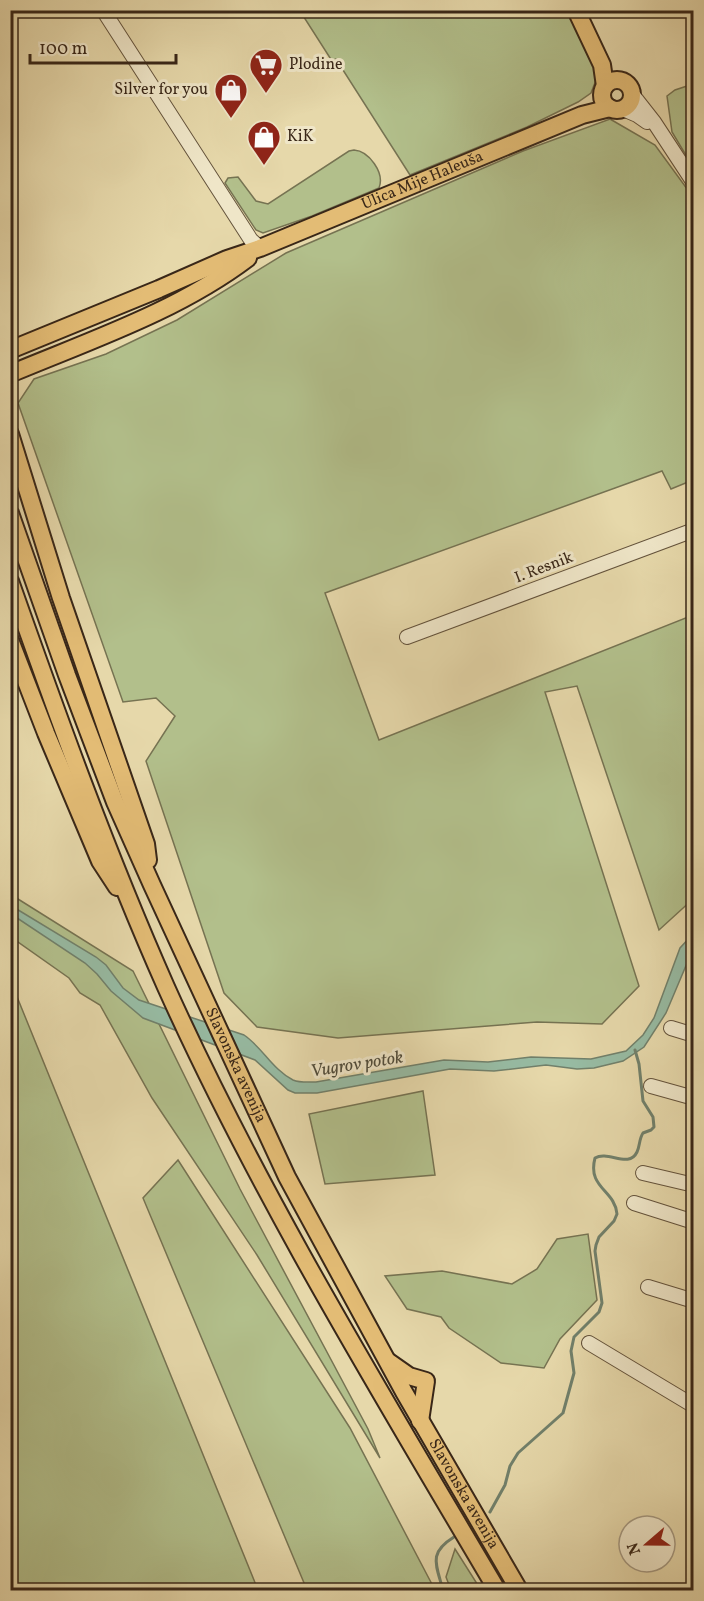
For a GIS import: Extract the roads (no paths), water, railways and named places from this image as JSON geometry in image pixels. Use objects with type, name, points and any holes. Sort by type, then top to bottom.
[{"type":"main road","points":[[576,10],[602,65],[603,101],[623,99]]},
{"type":"main road","points":[[586,31],[623,99]]},
{"type":"main road","points":[[604,88],[612,80],[623,99]]},
{"type":"main road","name":"Ulica Mije Haleuša","points":[[582,115],[599,98],[604,88]]},
{"type":"main road","name":"Ulica Mije Haleuša","points":[[10,350],[146,295],[227,259],[261,248],[623,99]]},
{"type":"main road","name":"Ulica Mije Haleuša","points":[[10,374],[167,306],[231,270],[261,248]]},
{"type":"main road","points":[[10,434],[61,598],[146,844],[152,885]]},
{"type":"main road","name":"Slavonska avenija","points":[[10,513],[67,675],[115,801],[287,1177],[420,1421],[519,1590]]},
{"type":"main road","name":"Slavonska avenija","points":[[10,581],[52,701],[130,901],[166,987],[203,1066],[268,1191],[361,1360],[497,1590]]},
{"type":"main road","points":[[10,640],[46,734],[100,861],[111,880],[130,901]]},
{"type":"main road","points":[[386,1360],[409,1376],[426,1381],[420,1421]]},
{"type":"street","points":[[103,10],[252,240],[261,248]]},
{"type":"street","points":[[623,99],[666,140],[693,183]]},
{"type":"street","name":"I. Resnik","points":[[407,637],[693,530]]},
{"type":"street","points":[[671,1028],[693,1035]]},
{"type":"street","points":[[651,1086],[693,1098]]},
{"type":"street","points":[[643,1173],[693,1185]]},
{"type":"street","points":[[634,1203],[693,1222]]},
{"type":"street","points":[[648,1287],[693,1301]]},
{"type":"street","points":[[589,1343],[693,1406]]},
{"type":"waterway","points":[[490,1512],[505,1485],[510,1466],[518,1453],[563,1413],[574,1373],[571,1351],[574,1337],[599,1312],[602,1303],[596,1245],[599,1237],[614,1221],[617,1214],[612,1199],[595,1176],[595,1158],[606,1156],[629,1159],[633,1157],[638,1150],[643,1133],[654,1127],[653,1117],[643,1101],[635,1050]]},
{"type":"waterway","points":[[443,1590],[437,1566],[437,1554],[440,1548],[454,1537]]},
{"type":"place","name":"Plodine","points":[[266,94]]},
{"type":"place","name":"Silver for you","points":[[231,119]]},
{"type":"place","name":"KiK","points":[[264,166]]},
{"type":"water label","name":"Vugrov potok","points":[[357,1065]]}]
